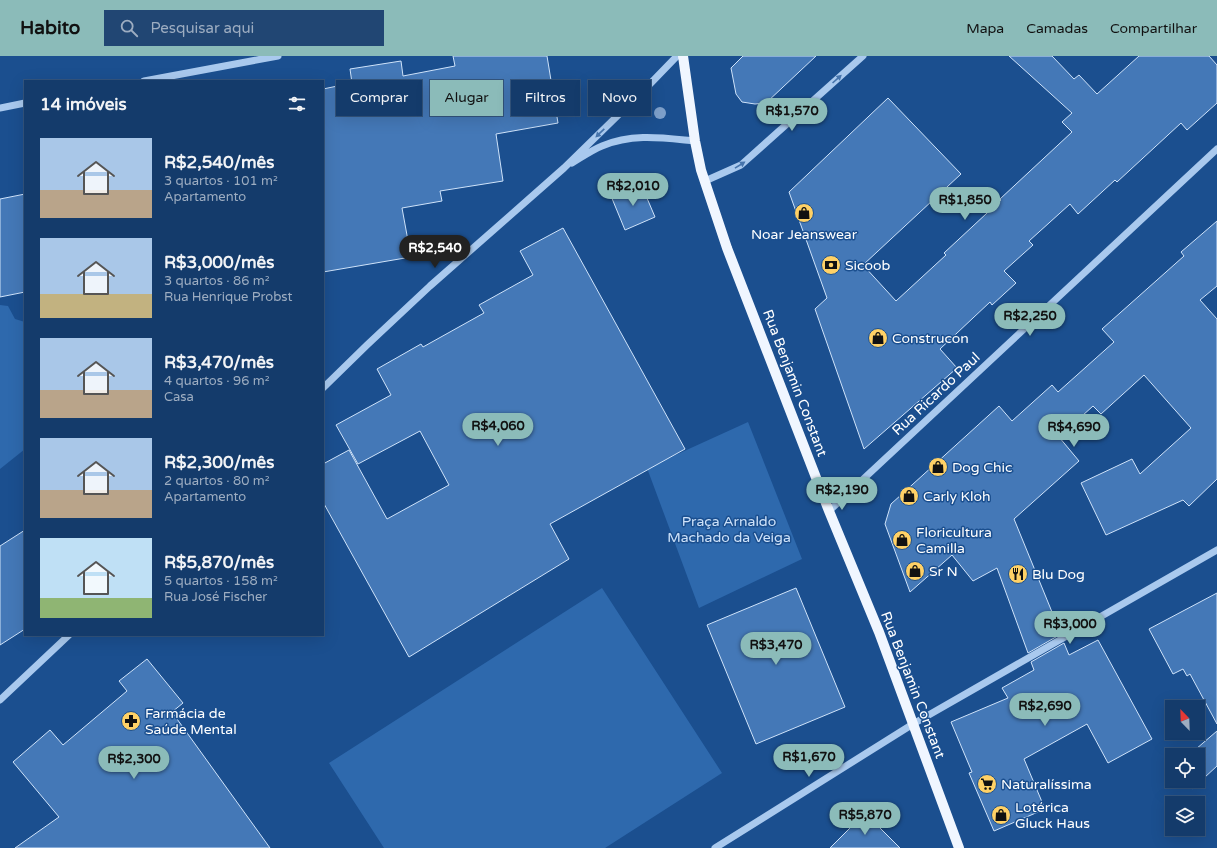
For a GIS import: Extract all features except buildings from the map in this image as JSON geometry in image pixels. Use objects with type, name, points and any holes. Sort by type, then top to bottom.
[{"type":"main road","name":"Rua Benjamin Constant","points":[[683,56],[695,141],[704,181],[727,248],[879,632],[959,848]]},
{"type":"street","points":[[149,80],[278,56]]},
{"type":"street","points":[[324,387],[430,286],[564,168],[649,85],[676,56]]},
{"type":"street","points":[[704,181],[741,165],[863,56]]},
{"type":"street","points":[[0,108],[24,103]]},
{"type":"street","points":[[564,168],[602,146],[622,139],[648,137],[695,141]]},
{"type":"street","name":"Rua Ricardo Paul","points":[[830,511],[1217,149]]},
{"type":"street","points":[[715,848],[913,724],[1217,550]]},
{"type":"street","points":[[0,700],[68,636]]},
{"type":"green space","points":[[0,305],[8,306],[15,319],[24,322],[24,450],[0,469]]},
{"type":"green space","name":"Praça Arnaldo Machado da Veiga","points":[[748,422],[802,559],[699,608],[647,468]]},
{"type":"green space","points":[[602,588],[722,773],[605,848],[384,848],[329,763]]},
{"type":"place","name":"Noar Jeanswear","points":[[804,213]]},
{"type":"place","name":"Sicoob","points":[[831,265]]},
{"type":"place","name":"Construcon","points":[[878,338]]},
{"type":"place","name":"Dog Chic","points":[[938,467]]},
{"type":"place","name":"Carly Kloh","points":[[909,496]]},
{"type":"place","name":"Floricultura Camilla","points":[[902,540]]},
{"type":"place","name":"Sr N","points":[[915,571]]},
{"type":"place","name":"Blu Dog","points":[[1018,574]]},
{"type":"place","name":"Farmácia de Saúde Mental","points":[[131,721]]},
{"type":"place","name":"Naturalíssima","points":[[987,784]]},
{"type":"place","name":"Lotérica Gluck Haus","points":[[1001,815]]}]
